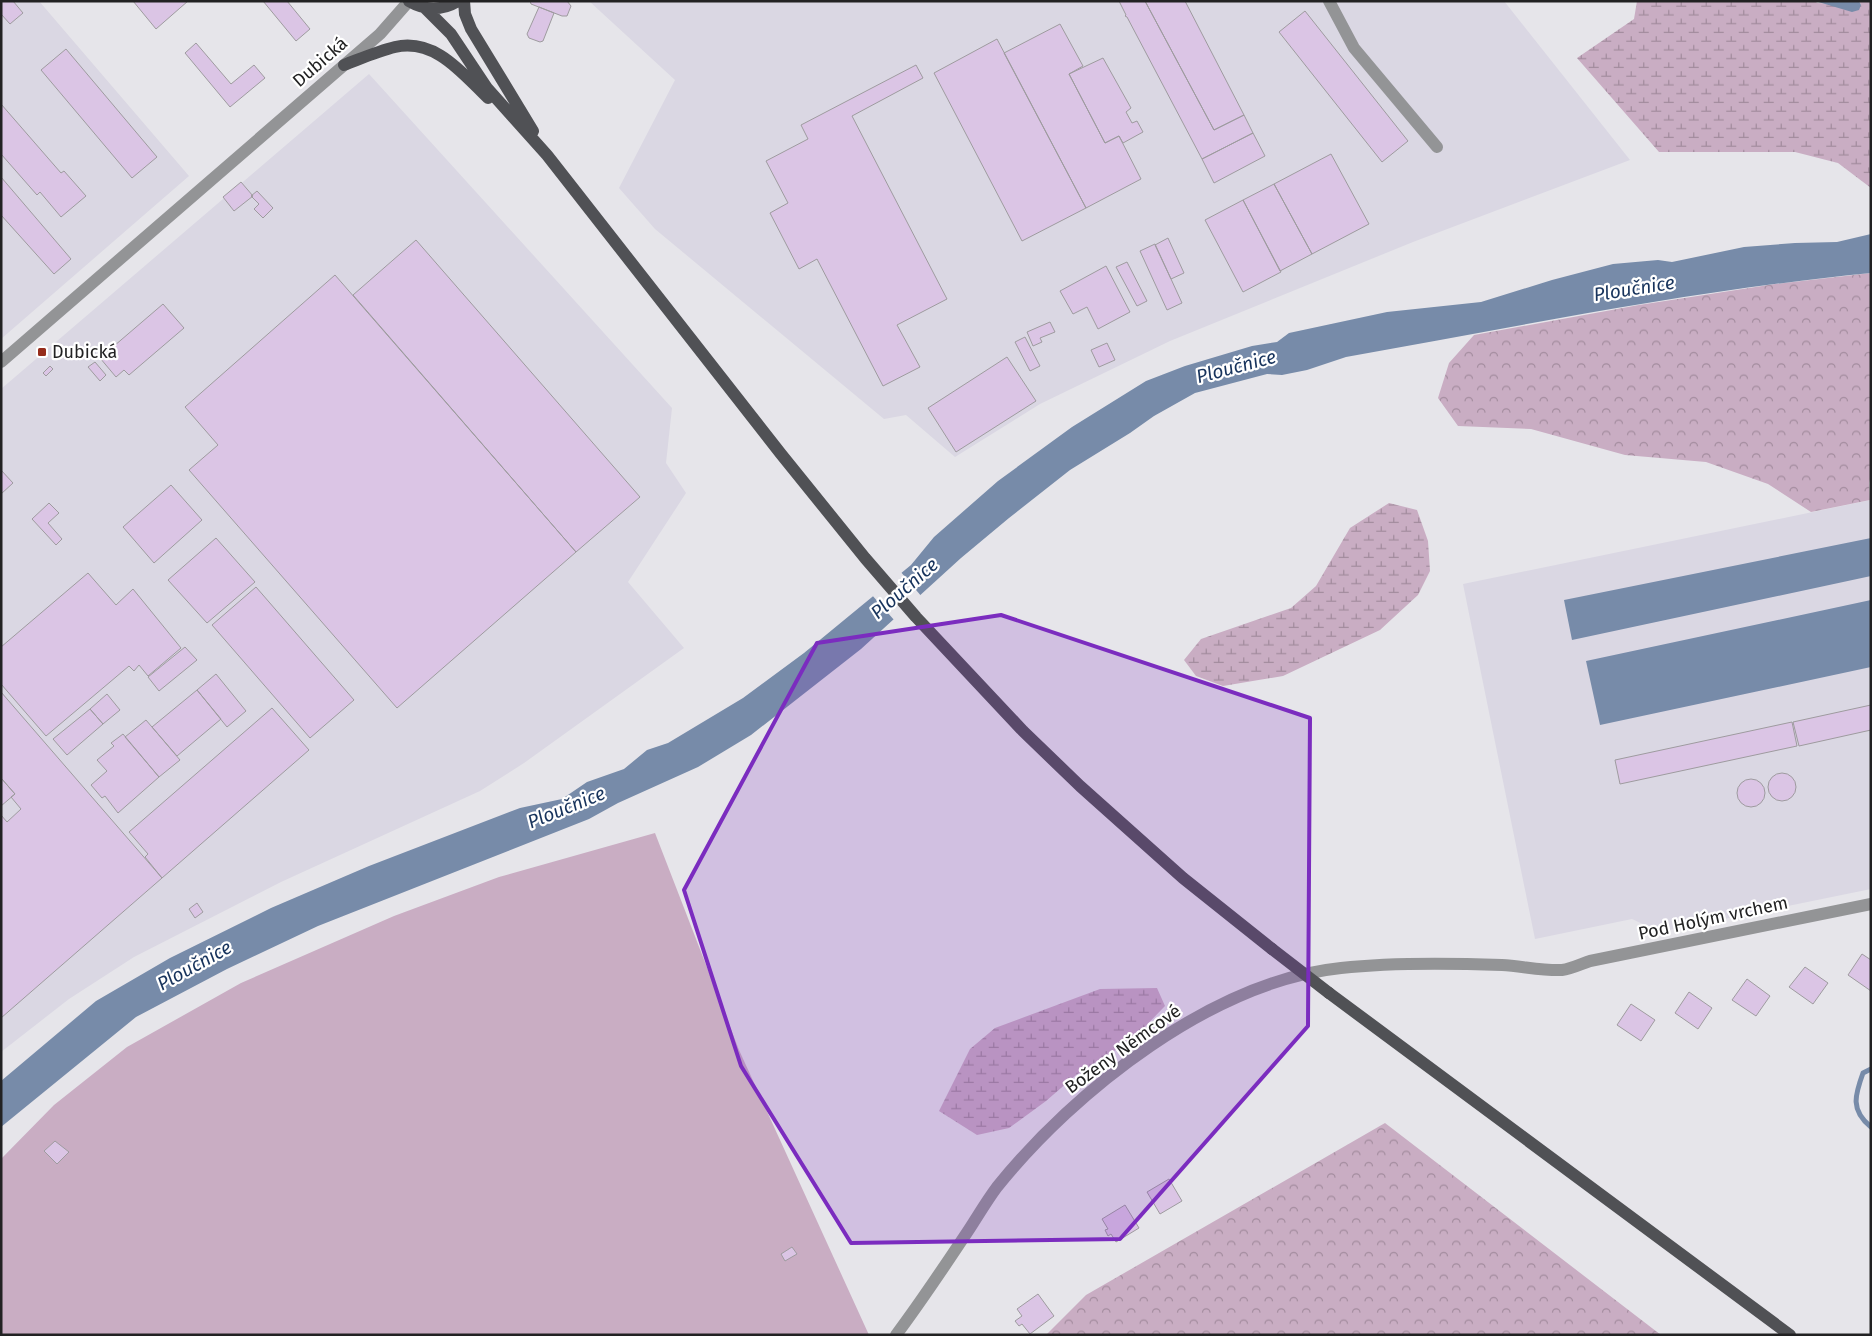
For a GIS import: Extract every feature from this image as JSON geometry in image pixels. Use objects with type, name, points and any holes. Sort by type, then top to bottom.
[{"type":"main road","points":[[409,1],[425,8],[448,30],[487,88],[547,155],[787,462],[865,558],[916,617],[1023,732],[1183,878],[1272,949],[1328,993],[1790,1335]]},
{"type":"main road","points":[[425,8],[443,8],[458,1]]},
{"type":"main road","points":[[464,1],[465,14],[471,29],[547,155]]},
{"type":"main road","points":[[344,65],[395,47],[407,46],[429,49],[447,59],[547,155]]},
{"type":"street","name":"Dubická","points":[[1,362],[380,34],[409,1]]},
{"type":"street","points":[[1329,1],[1354,48],[1437,147]]},
{"type":"street","name":"Pod Holým vrchem","points":[[1562,970],[1590,961],[1871,904]]},
{"type":"street","name":"Boženy Němcové","points":[[896,1335],[926,1294],[996,1189],[1028,1150],[1071,1108],[1134,1058],[1206,1012],[1249,991],[1282,979],[1339,968],[1388,964],[1426,964],[1503,965],[1562,970]]},
{"type":"highlighted area","points":[[1001,615],[1310,718],[1308,1026],[1120,1239],[851,1243],[741,1066],[684,890],[817,643]]},
{"type":"shaded area","points":[[1,1],[39,1],[189,176],[1,339]]},
{"type":"shaded area","points":[[589,1],[1504,1],[1630,160],[1413,242],[1170,341],[1040,404],[955,457],[906,415],[884,419],[655,229],[619,188],[675,80]]},
{"type":"shaded area","points":[[369,74],[672,408],[666,463],[686,493],[628,582],[684,648],[524,763],[480,791],[281,882],[134,957],[69,999],[1,1052],[1,389]]},
{"type":"shaded area","points":[[1871,500],[1871,889],[1660,932],[1632,919],[1535,939],[1463,584]]},
{"type":"green space","points":[[1637,1],[1815,1],[1817,3],[1861,5],[1859,1],[1871,1],[1871,188],[1838,163],[1795,152],[1659,152],[1577,58],[1634,19]]},
{"type":"green space","points":[[1871,273],[1870,500],[1811,512],[1768,484],[1706,462],[1625,455],[1531,429],[1458,426],[1438,398],[1449,363],[1474,335],[1639,305],[1775,284]]},
{"type":"green space","points":[[1389,503],[1417,510],[1428,541],[1430,571],[1418,595],[1380,630],[1283,676],[1223,686],[1196,676],[1184,660],[1201,639],[1291,608],[1316,586],[1350,528]]},
{"type":"green space","points":[[655,833],[739,1050],[869,1335],[1,1335],[1,1159],[54,1105],[127,1047],[241,983],[394,916],[499,877]]},
{"type":"green space","points":[[1157,988],[1165,1006],[1133,1039],[1076,1075],[1046,1101],[1009,1128],[977,1135],[939,1111],[970,1049],[995,1028],[1100,989]]},
{"type":"green space","points":[[1385,1123],[1661,1335],[1046,1335],[1086,1295]]},
{"type":"water","points":[[1815,1],[1859,1],[1861,5],[1859,10],[1852,12]]},
{"type":"water","name":"Ploučnice","points":[[1871,234],[1871,273],[1739,289],[1542,321],[1346,357],[1307,370],[1282,375],[1267,374],[1195,393],[1154,416],[1070,470],[961,558],[861,649],[751,735],[698,767],[618,803],[589,819],[318,926],[227,969],[136,1017],[1,1127],[1,1081],[96,1001],[170,958],[271,908],[369,866],[520,808],[562,799],[587,782],[624,769],[647,750],[668,743],[743,698],[804,653],[911,565],[934,537],[998,481],[1072,427],[1146,381],[1185,366],[1252,346],[1277,342],[1289,333],[1387,312],[1481,302],[1613,264],[1658,260],[1672,262],[1744,247],[1837,242]]},
{"type":"water","points":[[1871,538],[1871,576],[1572,640],[1564,600]]},
{"type":"water","points":[[1871,600],[1871,667],[1600,725],[1586,661]]},
{"type":"pier","points":[[900,571],[922,597],[895,621],[871,594]]},
{"type":"building","points":[[1,1],[13,1],[23,13],[10,24],[1,14]]},
{"type":"building","points":[[133,1],[188,1],[156,29]]},
{"type":"building","points":[[263,1],[287,1],[310,29],[296,41]]},
{"type":"building","points":[[530,1],[567,1],[571,6],[567,16],[562,16],[531,4]]},
{"type":"building","points":[[1119,1],[1145,1],[1214,130],[1244,115],[1253,133],[1202,159],[1125,16]]},
{"type":"building","points":[[1145,1],[1185,1],[1244,115],[1214,130]]},
{"type":"building","points":[[539,7],[554,13],[543,41],[540,42],[529,38],[527,34]]},
{"type":"building","points":[[1305,11],[1408,141],[1382,162],[1279,32]]},
{"type":"building","points":[[1060,24],[1083,66],[1069,74],[1105,143],[1119,136],[1141,179],[1086,208],[1004,53]]},
{"type":"building","points":[[997,39],[1086,208],[1022,241],[934,73]]},
{"type":"building","points":[[196,43],[231,84],[254,65],[265,78],[230,107],[185,53]]},
{"type":"building","points":[[66,49],[157,157],[132,178],[41,70]]},
{"type":"building","points":[[1103,58],[1131,108],[1126,112],[1132,123],[1137,121],[1143,132],[1123,143],[1119,136],[1105,143],[1069,74]]},
{"type":"building","points":[[916,65],[923,78],[852,116],[947,299],[897,325],[920,367],[883,386],[817,259],[799,269],[770,213],[788,203],[766,161],[808,139],[801,125]]},
{"type":"building","points":[[1,104],[61,173],[64,171],[86,196],[61,217],[40,192],[37,195],[1,154]]},
{"type":"building","points":[[1253,133],[1265,156],[1214,183],[1202,159]]},
{"type":"building","points":[[1331,154],[1369,224],[1312,254],[1274,184]]},
{"type":"building","points":[[1,177],[71,259],[54,274],[1,215]]},
{"type":"building","points":[[241,182],[253,196],[234,211],[223,197]]},
{"type":"building","points":[[1274,184],[1312,254],[1280,271],[1243,200]]},
{"type":"building","points":[[257,191],[273,208],[263,218],[254,209],[259,204],[251,196]]},
{"type":"building","points":[[1243,200],[1281,272],[1243,292],[1205,220]]},
{"type":"building","points":[[1168,238],[1184,273],[1171,279],[1155,245]]},
{"type":"building","points":[[416,240],[640,497],[576,552],[353,295]]},
{"type":"building","points":[[1155,244],[1182,303],[1167,310],[1140,251]]},
{"type":"building","points":[[1127,262],[1147,301],[1137,306],[1116,267]]},
{"type":"building","points":[[1106,266],[1130,312],[1098,329],[1087,307],[1073,314],[1060,291]]},
{"type":"building","points":[[335,275],[576,552],[397,708],[189,470],[218,445],[185,407]]},
{"type":"building","points":[[163,304],[184,328],[129,375],[124,370],[116,377],[100,358]]},
{"type":"building","points":[[1050,322],[1055,332],[1040,338],[1042,342],[1033,346],[1027,332]]},
{"type":"building","points":[[1025,337],[1040,366],[1030,371],[1015,342]]},
{"type":"building","points":[[1107,343],[1115,360],[1099,367],[1091,350]]},
{"type":"building","points":[[1007,357],[1036,401],[956,452],[928,408]]},
{"type":"building","points":[[95,362],[106,375],[100,381],[88,367]]},
{"type":"building","points":[[50,366],[53,369],[46,376],[43,373]]},
{"type":"building","points":[[1,470],[13,483],[1,494]]},
{"type":"building","points":[[171,485],[202,520],[154,563],[123,527]]},
{"type":"building","points":[[49,503],[59,513],[48,523],[62,539],[56,545],[32,519]]},
{"type":"building","points":[[216,538],[255,582],[207,623],[168,580]]},
{"type":"building","points":[[88,573],[116,605],[133,589],[181,648],[148,676],[139,665],[134,671],[129,666],[46,736],[1,684],[1,647]]},
{"type":"building","points":[[256,587],[354,700],[310,738],[212,625]]},
{"type":"building","points":[[185,647],[197,660],[159,691],[148,677]]},
{"type":"building","points":[[216,674],[246,711],[227,727],[197,690]]},
{"type":"building","points":[[197,690],[221,719],[177,756],[152,727]]},
{"type":"building","points":[[1,692],[162,878],[1,1018],[1,815],[7,822],[21,809],[11,797],[15,794],[1,778]]},
{"type":"building","points":[[107,694],[120,710],[103,724],[90,709]]},
{"type":"building","points":[[1871,705],[1871,730],[1799,746],[1793,722]]},
{"type":"building","points":[[272,708],[309,750],[162,878],[145,857],[148,854],[129,832]]},
{"type":"building","points":[[90,709],[103,724],[67,755],[53,739]]},
{"type":"building","points":[[146,720],[180,760],[159,777],[125,737]]},
{"type":"building","points":[[1792,722],[1797,746],[1620,784],[1615,760]]},
{"type":"building","points":[[123,734],[159,777],[118,813],[105,796],[102,798],[91,785],[107,771],[97,760],[114,746],[111,743]]},
{"type":"building","points":[[1782,773],[1792,777],[1796,787],[1792,797],[1782,801],[1772,797],[1768,787],[1772,777]]},
{"type":"building","points":[[1,778],[15,794],[1,806]]},
{"type":"building","points":[[1751,779],[1761,783],[1765,793],[1761,803],[1751,807],[1741,803],[1737,793],[1741,783]]},
{"type":"building","points":[[197,903],[203,912],[195,918],[189,909]]},
{"type":"building","points":[[1862,954],[1871,960],[1871,991],[1848,975]]},
{"type":"building","points":[[1805,967],[1828,983],[1813,1004],[1789,987]]},
{"type":"building","points":[[1747,979],[1770,996],[1756,1016],[1732,1000]]},
{"type":"building","points":[[1689,992],[1712,1008],[1698,1029],[1675,1013]]},
{"type":"building","points":[[1631,1004],[1655,1020],[1641,1041],[1617,1025]]},
{"type":"building","points":[[55,1141],[69,1152],[57,1164],[44,1151]]},
{"type":"building","points":[[1169,1179],[1182,1201],[1160,1214],[1147,1192]]},
{"type":"building","points":[[1125,1205],[1139,1228],[1116,1242],[1111,1234],[1108,1236],[1105,1230],[1108,1229],[1102,1219]]},
{"type":"building","points":[[792,1247],[797,1254],[785,1261],[781,1254]]},
{"type":"building","points":[[1038,1294],[1054,1316],[1030,1334],[1022,1324],[1019,1326],[1015,1321],[1022,1316],[1017,1309]]},
{"type":"waterway","points":[[1871,1069],[1863,1073],[1856,1095],[1857,1108],[1864,1121],[1871,1127]]},
{"type":"place","name":"Dubická","points":[[42,352]]}]
